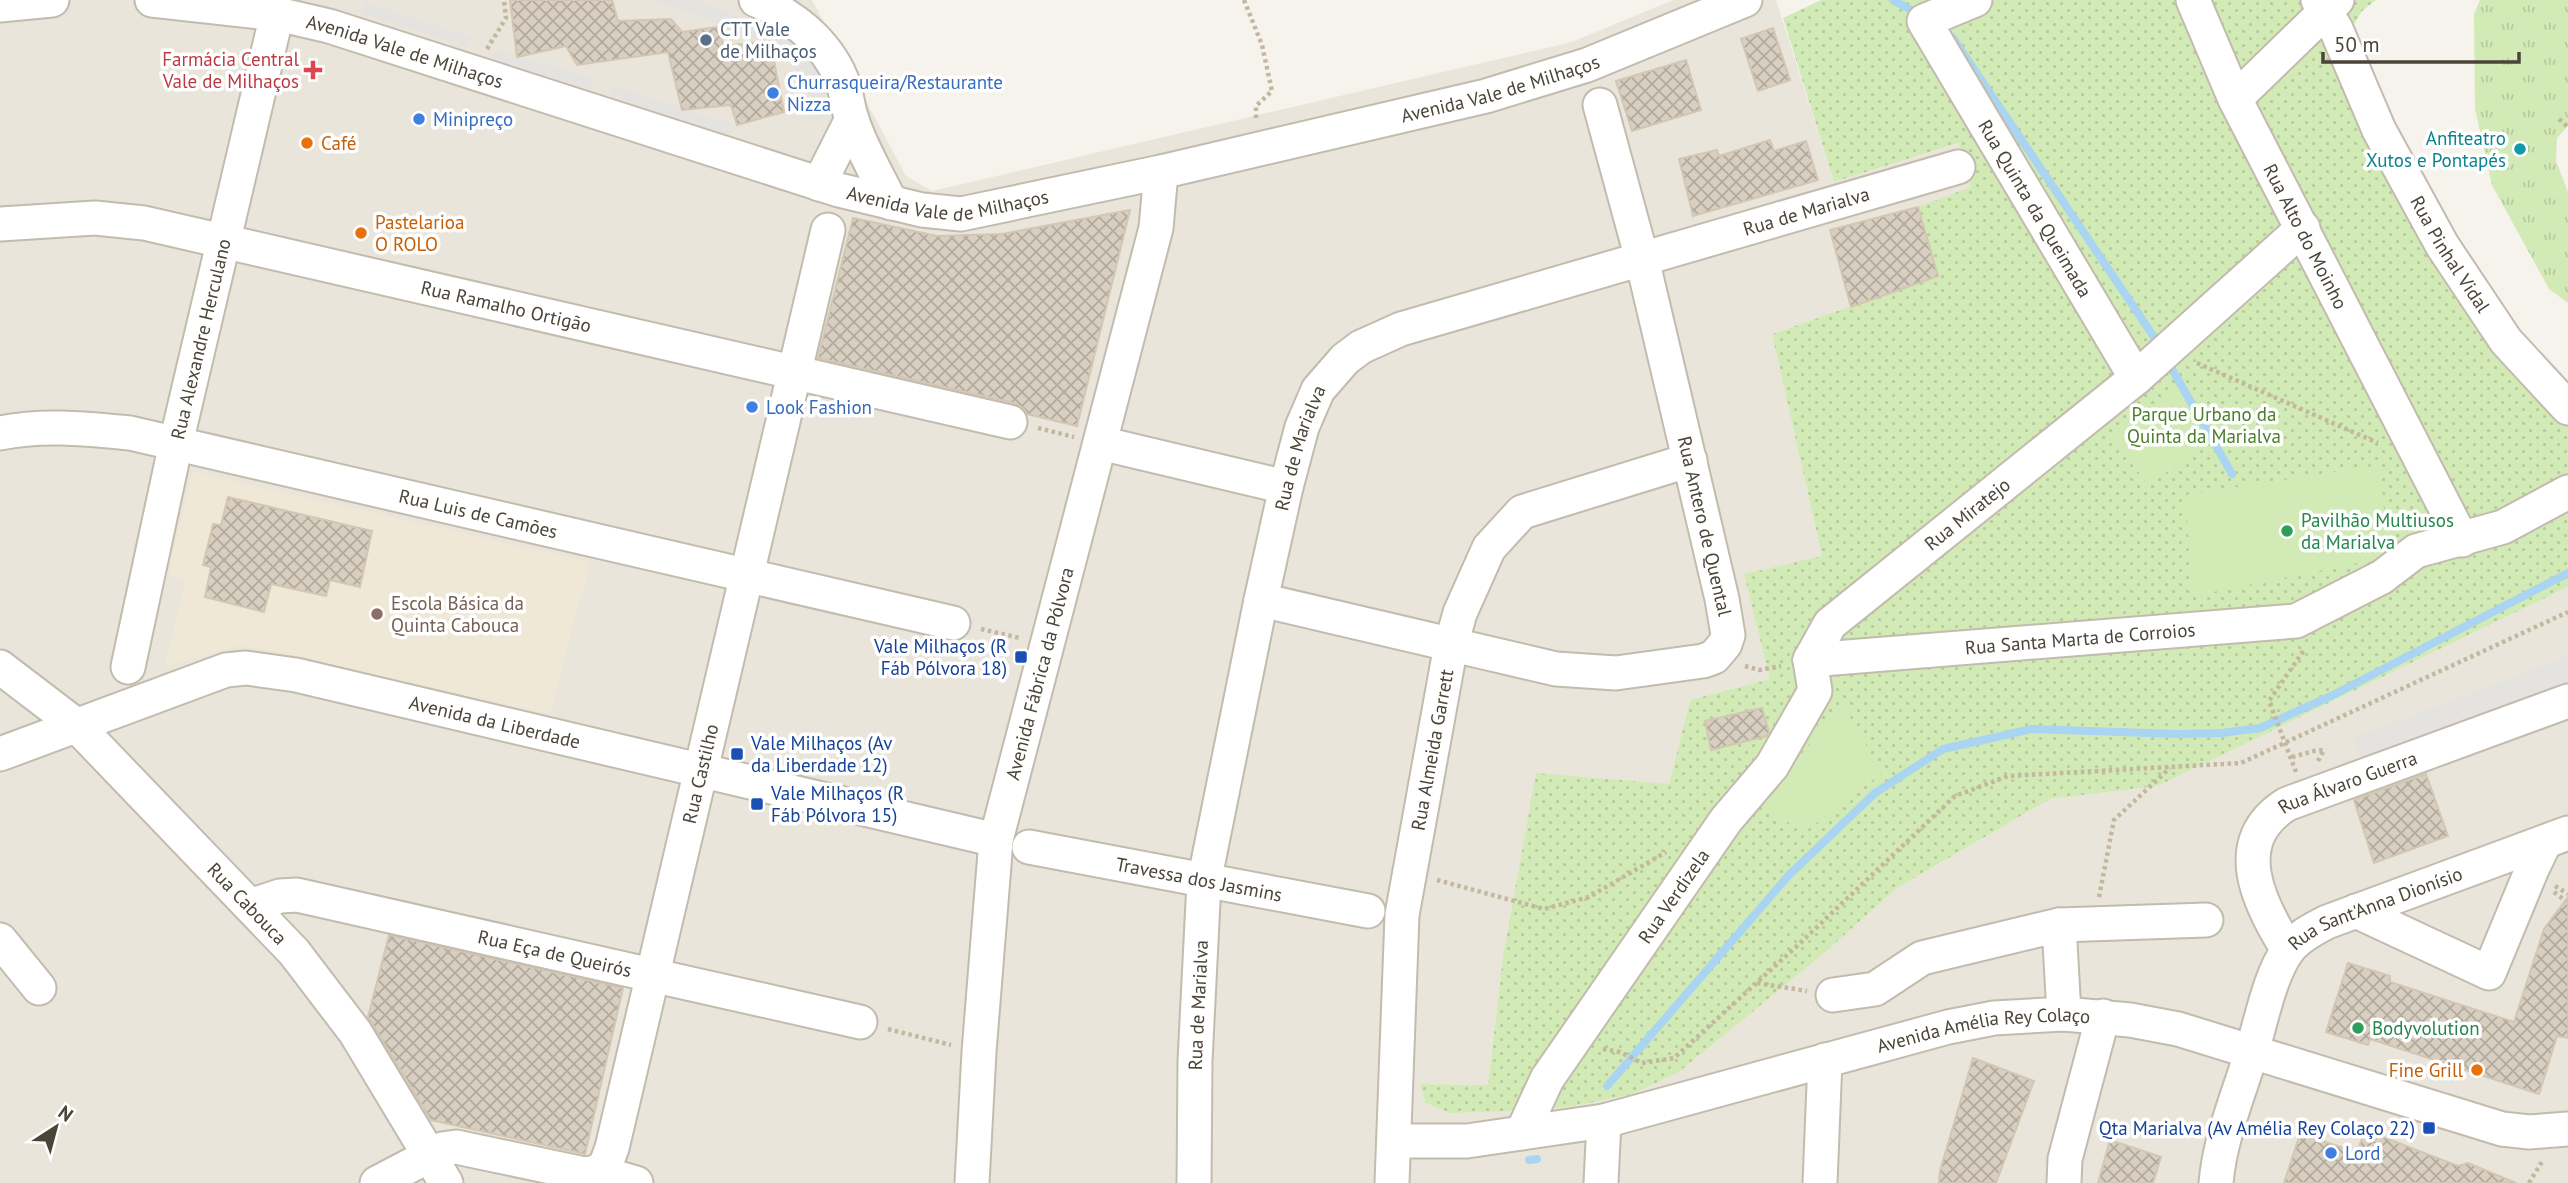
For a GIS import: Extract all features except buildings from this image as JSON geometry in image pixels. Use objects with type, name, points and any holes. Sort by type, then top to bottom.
[{"type":"street","points":[[0,5],[52,0]]},
{"type":"street","name":"Avenida Vale de Milhaços","points":[[167,0],[276,14],[329,26],[819,184],[922,210],[961,214],[1161,172],[1486,96],[1587,65],[1745,0]]},
{"type":"street","points":[[755,0],[782,13],[817,41],[842,78],[852,119],[891,203]]},
{"type":"street","name":"Rua Quinta da Queimada","points":[[1975,0],[1932,17],[2152,364]]},
{"type":"street","name":"Rua Alto do Moinho","points":[[2193,0],[2235,99],[2462,540]]},
{"type":"street","points":[[2235,99],[2329,11]]},
{"type":"street","name":"Rua Pinhal Vidal","points":[[2329,11],[2379,130],[2442,245],[2506,341],[2559,400]]},
{"type":"street","name":"Rua Alexandre Herculano","points":[[128,667],[176,443],[276,14]]},
{"type":"street","name":"Rua Antero de Quental","points":[[1600,105],[1643,258],[1728,622],[1726,644],[1714,657]]},
{"type":"street","points":[[819,184],[852,119]]},
{"type":"street","name":"Rua de Marialva","points":[[1194,1183],[1195,1061],[1204,882],[1286,487],[1302,427],[1318,390],[1345,359],[1361,347],[1401,329],[1958,167]]},
{"type":"street","name":"Avenida Fábrica da Pólvora","points":[[972,1183],[979,1052],[996,840],[1156,228],[1161,172]]},
{"type":"street","name":"Rua Ramalho Ortigão","points":[[0,224],[95,218],[144,223],[1010,422]]},
{"type":"street","name":"Rua Miratejo","points":[[1810,660],[1830,624],[2152,364],[2302,228]]},
{"type":"street","name":"Rua Castilho","points":[[598,1172],[607,1164],[612,1148],[792,372],[828,230]]},
{"type":"street","name":"Rua Luis de Camões","points":[[0,433],[17,429],[74,428],[131,433],[953,623]]},
{"type":"street","points":[[1100,443],[1286,487]]},
{"type":"street","name":"Rua Almeida Garrett","points":[[1392,1183],[1402,915],[1451,645],[1460,613],[1489,548],[1522,512],[1690,460]]},
{"type":"street","name":"Rua Santa Marta de Corroios","points":[[1810,660],[2296,621],[2382,577],[2416,551],[2503,527],[2568,492]]},
{"type":"street","points":[[1261,600],[1556,669],[1616,673],[1703,661],[1714,657]]},
{"type":"street","name":"Rua Verdizela","points":[[1522,1133],[1547,1079],[1726,820],[1772,766],[1815,691],[1810,660]]},
{"type":"street","name":"Rua Cabouca","points":[[0,667],[76,725],[294,953],[355,1032],[437,1169]]},
{"type":"street","name":"Avenida da Liberdade","points":[[0,754],[209,675],[246,668],[296,675],[996,840]]},
{"type":"street","name":"Rua Álvaro Guerra","points":[[2288,950],[2271,923],[2252,870],[2253,846],[2261,827],[2272,813],[2296,801],[2568,701]]},
{"type":"street","points":[[2356,911],[2489,973],[2509,923],[2557,837]]},
{"type":"street","name":"Rua Sant'Anna Dionísio","points":[[2216,1183],[2226,1132],[2273,983],[2288,950],[2305,933],[2356,911],[2557,837]]},
{"type":"street","name":"Travessa dos Jasmins","points":[[1030,847],[1368,911]]},
{"type":"street","points":[[2490,862],[2502,884],[2509,923]]},
{"type":"street","name":"Rua Eça de Queirós","points":[[250,906],[279,896],[297,895],[860,1023]]},
{"type":"street","points":[[1833,995],[1875,989],[1922,958],[2059,925],[2206,920]]},
{"type":"street","points":[[2059,925],[2064,1014]]},
{"type":"street","points":[[0,940],[39,988]]},
{"type":"street","name":"Avenida Amélia Rey Colaço","points":[[1395,1141],[1467,1141],[1604,1121],[1983,1020],[2064,1014],[2103,1017],[2178,1029],[2502,1129],[2529,1132],[2568,1129]]},
{"type":"street","points":[[2064,1183],[2065,1159],[2103,1017]]},
{"type":"street","points":[[1820,1183],[1825,1060]]},
{"type":"street","points":[[1601,1183],[1604,1121]]},
{"type":"street","points":[[377,1183],[437,1169],[442,1149],[456,1147],[584,1174],[598,1172],[636,1183]]},
{"type":"path","points":[[475,72],[506,18],[504,0]]},
{"type":"path","points":[[1244,0],[1262,45],[1272,91],[1256,106],[1256,121],[1249,151]]},
{"type":"path","points":[[2559,120],[2568,127]]},
{"type":"path","points":[[2152,364],[2424,467]]},
{"type":"path","points":[[1010,422],[1100,443]]},
{"type":"path","points":[[1620,1052],[1642,1063],[1674,1058],[1955,796],[2008,776],[2241,763],[2568,612]]},
{"type":"path","points":[[953,623],[1048,645]]},
{"type":"path","points":[[1714,657],[1759,670],[1810,660]]},
{"type":"path","points":[[2272,709],[2291,757],[2325,750],[2320,760],[2309,768]]},
{"type":"path","points":[[2096,924],[2101,882],[2114,820],[2171,768]]},
{"type":"path","points":[[1409,874],[1544,909],[1589,897],[1670,849]]},
{"type":"path","points":[[1756,982],[1833,995]]},
{"type":"path","points":[[860,1023],[979,1052]]},
{"type":"shaded area","points":[[0,0],[812,0],[906,176],[932,191],[1572,42],[1673,0],[1776,0],[1834,182],[1960,143],[1971,187],[1938,276],[1772,334],[1822,556],[1770,679],[1690,700],[1669,784],[1503,957],[1488,1085],[1421,1084],[1426,1103],[1435,1106],[1533,1110],[1575,1106],[1633,1094],[1679,1072],[1822,955],[1897,888],[2050,799],[2158,786],[2568,587],[2568,1183],[0,1183]]},
{"type":"shaded area","points":[[654,0],[696,0],[792,38],[809,54],[823,81],[831,114],[811,123],[809,94],[789,60],[779,50],[738,31]]},
{"type":"shaded area","points":[[365,2],[472,37],[468,47],[361,13]]},
{"type":"shaded area","points":[[495,50],[595,78],[592,90],[491,60]]},
{"type":"shaded area","points":[[613,86],[731,124],[729,136],[609,96]]},
{"type":"shaded area","name":"Escola Básica da Quinta Cabouca","points":[[192,472],[590,562],[550,714],[239,646],[165,667],[186,582],[168,575]]},
{"type":"shaded area","points":[[2568,656],[2568,681],[2361,758],[2353,738]]},
{"type":"green space","name":"Parque Urbano da Quinta da Marialva","points":[[1821,0],[2376,0],[2362,11],[2351,29],[2368,83],[2518,344],[2568,384],[2568,587],[2158,786],[2050,799],[1897,888],[1822,955],[1679,1072],[1633,1094],[1575,1106],[1450,1113],[1426,1103],[1420,1084],[1488,1085],[1503,957],[1536,773],[1669,784],[1690,700],[1770,679],[1744,574],[1822,556],[1772,334],[1937,276],[1918,207],[1971,187],[1959,143],[1834,182],[1783,18]]},
{"type":"green space","name":"Anfiteatro Xutos e Pontapés","points":[[2480,0],[2568,0],[2568,126],[2557,138],[2556,161],[2568,192],[2568,303],[2549,289],[2492,185],[2475,109],[2474,14]]},
{"type":"green space","points":[[2180,385],[2217,433],[2149,486],[2112,437]]},
{"type":"green space","name":"Pavilhão Multiusos da Marialva","points":[[2380,465],[2388,557],[2193,596],[2185,495]]},
{"type":"green space","points":[[1843,705],[1882,773],[1803,833],[1761,802]]},
{"type":"waterway","points":[[1893,0],[1920,15]]},
{"type":"waterway","points":[[1953,38],[2156,340]]},
{"type":"waterway","points":[[2168,362],[2232,474]]},
{"type":"waterway","points":[[1607,1086],[1788,876],[1875,793],[1943,749],[2032,729],[2178,734],[2222,733],[2260,728],[2333,695],[2568,573]]},
{"type":"waterway","points":[[1529,1160],[1537,1159]]},
{"type":"place","name":"CTT Vale de Milhaços","points":[[706,40]]},
{"type":"place","name":"Farmácia Central Vale de Milhaços","points":[[313,70]]},
{"type":"place","name":"Churrasqueira/Restaurante Nizza","points":[[773,93]]},
{"type":"place","name":"Minipreço","points":[[419,119]]},
{"type":"place","name":"Café","points":[[307,143]]},
{"type":"place","name":"Anfiteatro Xutos e Pontapés","points":[[2520,149]]},
{"type":"place","name":"Pastelarioa O ROLO","points":[[361,233]]},
{"type":"place","name":"Look Fashion","points":[[752,407]]},
{"type":"place","name":"Pavilhão Multiusos da Marialva","points":[[2287,531]]},
{"type":"place","name":"Escola Básica da Quinta Cabouca","points":[[377,614]]},
{"type":"place","name":"Vale Milhaços (R Fáb Pólvora 18)","points":[[1021,657]]},
{"type":"place","name":"Vale Milhaços (Av da Liberdade 12)","points":[[737,754]]},
{"type":"place","name":"Vale Milhaços (R Fáb Pólvora 15)","points":[[757,804]]},
{"type":"place","name":"Bodyvolution","points":[[2358,1028]]},
{"type":"place","name":"Fine Grill","points":[[2477,1070]]},
{"type":"place","name":"Qta Marialva (Av Amélia Rey Colaço 22)","points":[[2429,1128]]},
{"type":"place","name":"Lord","points":[[2331,1153]]}]
